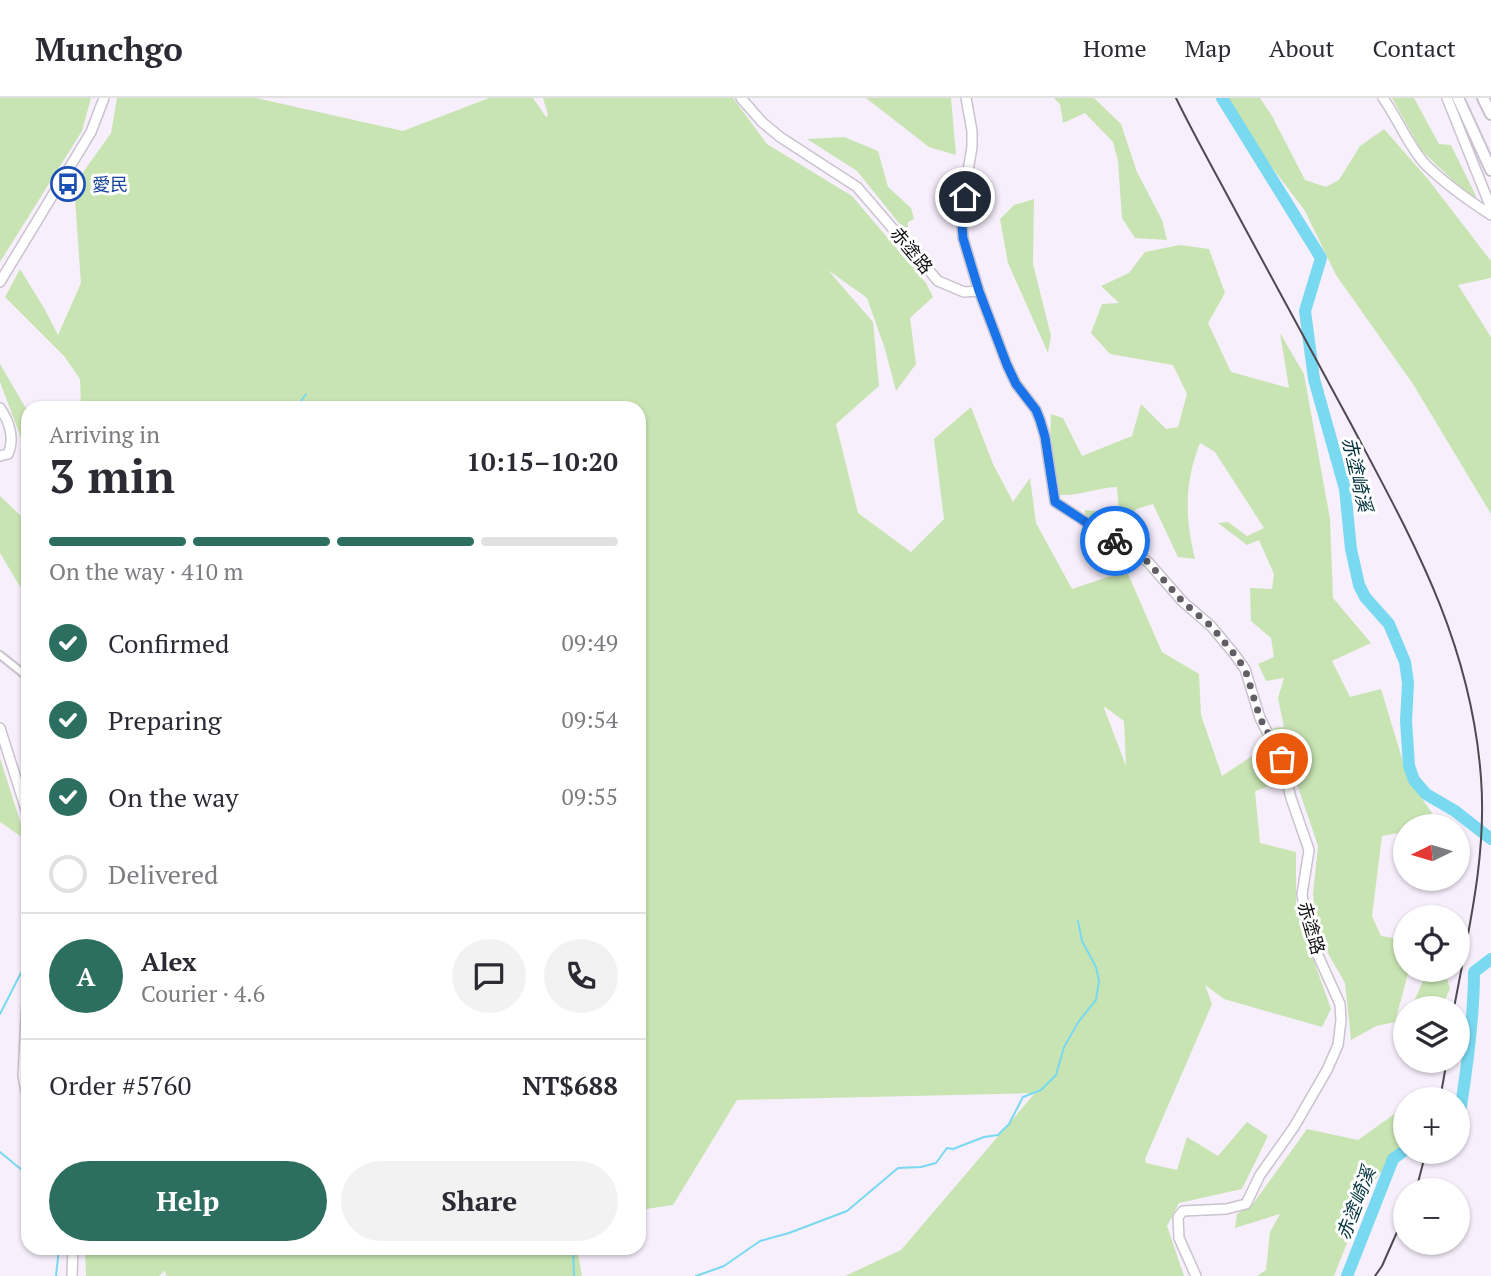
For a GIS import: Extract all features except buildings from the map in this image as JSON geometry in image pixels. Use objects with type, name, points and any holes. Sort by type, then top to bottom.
[{"type":"highway","points":[[1458,98],[1491,170]]},
{"type":"highway","points":[[1483,98],[1491,114]]},
{"type":"street","points":[[0,282],[91,132],[104,98]]},
{"type":"street","name":"赤塗路","points":[[741,98],[762,122],[780,137],[857,187],[937,281],[964,292],[979,291],[1007,365],[1040,420],[1055,502],[1148,562],[1183,602],[1211,626],[1245,669],[1260,718],[1282,759],[1291,799],[1309,850],[1302,894],[1306,921],[1316,951],[1340,1004],[1338,1045],[1327,1070],[1294,1127],[1260,1175],[1245,1204],[1226,1209],[1183,1211],[1178,1217],[1179,1238],[1196,1276]]},
{"type":"street","points":[[966,98],[972,147],[961,223],[979,291]]},
{"type":"street","points":[[1383,98],[1410,144],[1425,163],[1491,215]]},
{"type":"street","points":[[1447,98],[1491,208]]},
{"type":"street","points":[[0,408],[9,428],[11,441],[8,454],[0,456]]},
{"type":"street","points":[[0,654],[21,671]]},
{"type":"street","points":[[0,728],[21,794]]},
{"type":"street","points":[[72,1276],[73,1255]]},
{"type":"green space","points":[[0,98],[91,98],[82,131],[0,262]]},
{"type":"green space","points":[[117,98],[256,98],[403,131],[489,98],[533,98],[546,117],[548,115],[543,98],[733,98],[767,144],[852,196],[926,283],[933,297],[910,318],[916,364],[896,391],[867,298],[828,270],[873,322],[879,386],[836,424],[858,513],[911,552],[944,519],[934,439],[971,407],[993,464],[1013,502],[1030,478],[1036,523],[1072,589],[1108,577],[1128,574],[1162,652],[1199,674],[1201,715],[1222,776],[1258,752],[1282,782],[1255,791],[1260,843],[1296,852],[1296,911],[1331,1009],[1322,1027],[1224,999],[1205,985],[1212,1004],[1145,1159],[1146,1163],[1177,1170],[1187,1137],[1218,1156],[1247,1122],[1268,1136],[1242,1189],[1179,1203],[1167,1226],[1184,1276],[845,1276],[901,1250],[1035,1093],[737,1100],[673,1205],[646,1209],[646,401],[81,401],[80,379],[64,356],[5,297],[20,269],[58,335],[81,283],[74,185],[111,133]],"holes":[[[1105,707],[1124,721],[1126,766],[1104,708]]]},
{"type":"green space","points":[[866,98],[951,98],[956,155],[929,147]]},
{"type":"green space","points":[[1054,98],[1094,98],[1121,124],[1137,172],[1162,220],[1167,240],[1135,238],[1122,218],[1118,161],[1113,142],[1085,113],[1063,123],[1060,104]]},
{"type":"green space","points":[[1226,98],[1260,98],[1305,180],[1326,187],[1339,180],[1360,146],[1384,129],[1427,178],[1491,261],[1491,278],[1458,285],[1491,337],[1491,514],[1413,384],[1336,275],[1305,211],[1240,125]]},
{"type":"green space","points":[[1392,98],[1414,98],[1439,144],[1451,145],[1477,198],[1463,190],[1421,150]]},
{"type":"green space","points":[[844,137],[878,151],[888,187],[911,208],[914,219],[908,222],[907,233],[857,171],[807,139]]},
{"type":"green space","points":[[1034,199],[1033,264],[1051,336],[1048,353],[1008,263],[1000,219],[1014,205]]},
{"type":"green space","points":[[1180,245],[1209,249],[1225,293],[1208,323],[1231,372],[1289,388],[1280,333],[1304,374],[1330,519],[1333,598],[1371,643],[1332,661],[1350,697],[1381,689],[1408,778],[1433,814],[1393,814],[1393,834],[1382,836],[1372,916],[1381,936],[1393,938],[1393,982],[1406,982],[1402,996],[1393,996],[1393,1022],[1376,1026],[1351,1040],[1345,983],[1318,936],[1313,894],[1318,846],[1289,760],[1273,728],[1284,727],[1278,698],[1284,678],[1266,681],[1258,664],[1274,657],[1271,638],[1251,621],[1250,588],[1272,589],[1274,574],[1259,540],[1247,545],[1218,523],[1228,522],[1247,536],[1264,528],[1215,452],[1200,443],[1191,473],[1188,501],[1189,529],[1195,559],[1178,557],[1153,504],[1136,509],[1126,530],[1085,517],[1085,510],[1119,513],[1117,487],[1059,495],[1050,441],[1051,414],[1063,418],[1082,456],[1132,436],[1141,404],[1166,429],[1178,427],[1187,394],[1173,365],[1110,354],[1091,333],[1102,304],[1119,303],[1101,286],[1129,273],[1145,252]]},
{"type":"green space","points":[[0,364],[22,401],[21,438],[0,382]]},
{"type":"green space","points":[[0,496],[21,516],[21,588],[0,553]]},
{"type":"green space","points":[[0,758],[21,824],[21,837],[0,822]]},
{"type":"green space","points":[[1422,982],[1448,982],[1450,988],[1447,996],[1416,996]]},
{"type":"green space","points":[[1393,1115],[1393,1158],[1369,1187],[1334,1276],[1257,1276],[1266,1270],[1270,1232],[1280,1214],[1235,1228],[1237,1214],[1253,1204],[1307,1129],[1358,1140]]},
{"type":"green space","points":[[85,1255],[578,1255],[582,1276],[166,1276],[165,1270],[159,1276],[86,1276]]},
{"type":"waterway","name":"赤塗崎溪","points":[[1222,98],[1321,258],[1305,311],[1314,379],[1345,489],[1351,549],[1359,585],[1365,597],[1389,624],[1405,662],[1408,683],[1406,721],[1409,766],[1414,780],[1426,794],[1455,811],[1491,839]]},
{"type":"waterway","points":[[301,401],[306,394]]},
{"type":"waterway","points":[[696,1276],[724,1266],[760,1241],[847,1211],[898,1168],[936,1163],[947,1148],[953,1149],[984,1137],[998,1135],[1009,1124],[1023,1097],[1041,1090],[1056,1075],[1064,1047],[1079,1021],[1096,1000],[1099,981],[1096,967],[1082,941],[1078,921]]},
{"type":"waterway","name":"赤塗崎溪","points":[[1464,1087],[1474,972],[1491,959]]},
{"type":"waterway","points":[[0,1014],[21,973]]},
{"type":"waterway","points":[[0,1152],[21,1169]]},
{"type":"waterway","name":"赤塗崎溪","points":[[1347,1276],[1393,1159]]},
{"type":"waterway","points":[[56,1276],[58,1255]]},
{"type":"waterway","points":[[573,1255],[574,1276]]},
{"type":"railway","points":[[1176,98],[1396,510],[1436,594],[1452,637],[1475,729],[1482,807],[1479,865],[1456,996]]},
{"type":"railway","points":[[1442,1087],[1445,1073]]},
{"type":"railway","points":[[1419,1178],[1423,1164]]},
{"type":"railway","points":[[1375,1276],[1393,1241]]},
{"type":"way so far","points":[[1115,541],[1148,562],[1183,602],[1211,626],[1235,655],[1245,669],[1260,718],[1282,759]]},
{"type":"place","name":"愛民","points":[[68,184]]},
{"type":"route","points":[[965,197],[961,211],[963,238],[995,338],[1016,384],[1036,410],[1040,420],[1055,502],[1115,541]]}]
